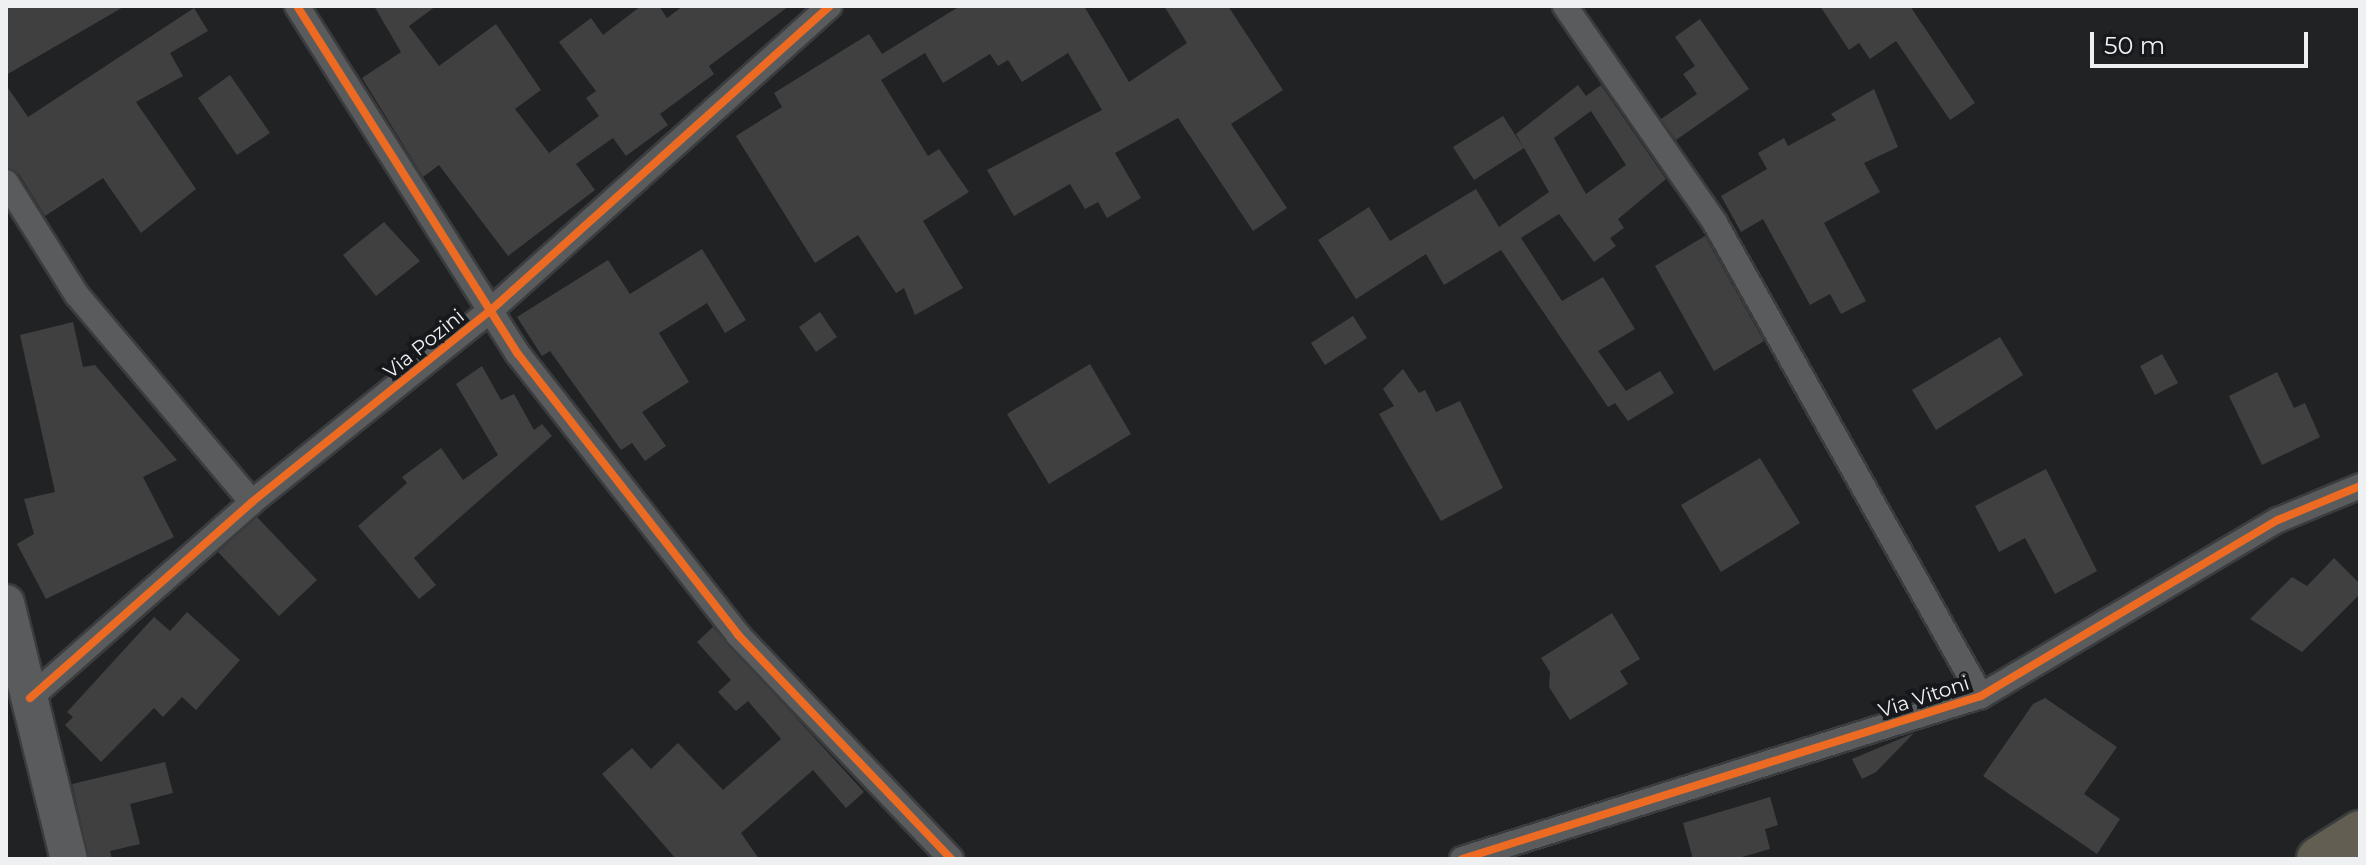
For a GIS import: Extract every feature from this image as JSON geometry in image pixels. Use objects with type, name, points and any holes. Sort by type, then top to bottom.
[{"type":"highway","points":[[2319,859],[2360,833]]},
{"type":"main road","points":[[6,603],[69,859]]},
{"type":"street","points":[[297,6],[518,354],[738,635],[951,859]]},
{"type":"street","name":"Via Pozini","points":[[30,698],[252,502],[491,310],[830,6]]},
{"type":"street","points":[[1565,6],[1715,223],[1981,696]]},
{"type":"street","points":[[6,182],[77,295],[252,502]]},
{"type":"street","name":"Via Vitoni","points":[[1462,859],[1981,696],[2278,520],[2360,486]]},
{"type":"building","points":[[6,6],[125,6],[6,75]]},
{"type":"building","points":[[374,6],[436,6],[409,26],[439,66],[496,24],[541,90],[515,109],[549,153],[599,116],[586,98],[596,91],[559,42],[591,18],[603,35],[641,6],[659,6],[667,18],[683,6],[789,6],[709,66],[714,74],[660,114],[668,125],[626,156],[613,138],[576,164],[595,190],[508,256],[439,165],[423,177],[362,78],[401,52]]},
{"type":"building","points":[[960,6],[1084,6],[1129,82],[1187,43],[1164,6],[1228,6],[1283,90],[1231,124],[1287,208],[1253,231],[1178,118],[1115,153],[1141,198],[1107,218],[1098,202],[1085,209],[1070,184],[1014,216],[987,170],[1102,110],[1068,53],[1022,82],[1008,60],[998,66],[990,54],[943,83],[925,53],[881,80],[928,156],[939,149],[969,192],[923,221],[963,288],[915,315],[904,288],[896,293],[858,235],[815,263],[736,136],[782,107],[774,93],[869,34],[882,54]]},
{"type":"building","points":[[1820,6],[1910,6],[1975,103],[1950,120],[1896,41],[1870,59],[1859,43],[1849,50]]},
{"type":"building","points":[[194,8],[208,31],[170,53],[183,76],[136,102],[196,189],[141,233],[103,178],[45,216],[19,174],[6,167],[6,85],[28,117]]},
{"type":"building","points":[[1700,19],[1749,89],[1676,140],[1661,119],[1697,94],[1683,74],[1695,66],[1675,37]]},
{"type":"building","points":[[230,75],[270,133],[237,155],[198,98]]},
{"type":"building","points":[[1578,85],[1586,96],[1601,85],[1666,179],[1618,219],[1624,228],[1610,238],[1616,246],[1594,262],[1559,214],[1521,238],[1562,301],[1603,277],[1635,329],[1598,351],[1626,391],[1660,371],[1674,393],[1628,421],[1615,403],[1608,407],[1501,250],[1444,285],[1426,254],[1356,299],[1318,240],[1369,207],[1390,241],[1476,189],[1499,227],[1549,192],[1524,148],[1474,180],[1453,147],[1503,116],[1523,147],[1516,134]],"holes":[[[1591,111],[1626,165],[1586,194],[1554,138]]]},
{"type":"building","points":[[1874,89],[1898,147],[1864,163],[1880,192],[1824,223],[1866,301],[1841,314],[1830,294],[1810,305],[1763,219],[1741,232],[1721,196],[1767,169],[1758,153],[1784,138],[1788,146],[1836,120],[1831,114]]},
{"type":"building","points":[[384,222],[420,261],[376,296],[343,255]]},
{"type":"building","points":[[1705,236],[1764,341],[1714,371],[1655,266]]},
{"type":"building","points":[[702,249],[746,320],[725,333],[707,303],[659,333],[689,382],[642,412],[666,446],[645,461],[632,443],[621,450],[550,351],[542,356],[517,317],[608,260],[630,294]]},
{"type":"building","points":[[820,312],[837,337],[816,352],[799,327]]},
{"type":"building","points":[[1353,316],[1367,338],[1325,365],[1311,343]]},
{"type":"building","points":[[73,322],[83,367],[95,365],[177,460],[143,477],[174,537],[46,599],[17,544],[34,534],[24,499],[55,492],[20,335]]},
{"type":"building","points":[[2000,337],[2023,375],[1936,430],[1912,390]]},
{"type":"building","points":[[2162,354],[2178,383],[2155,395],[2140,366]]},
{"type":"building","points":[[1090,364],[1131,434],[1049,484],[1007,414]]},
{"type":"building","points":[[482,366],[501,400],[514,394],[534,430],[542,424],[552,436],[414,558],[436,585],[419,599],[358,526],[407,483],[402,477],[441,448],[463,480],[498,455],[456,384]]},
{"type":"building","points":[[1403,369],[1419,393],[1425,390],[1436,412],[1460,401],[1503,488],[1441,521],[1379,414],[1394,406],[1383,389]]},
{"type":"building","points":[[2277,372],[2294,408],[2305,403],[2320,437],[2262,465],[2229,396]]},
{"type":"building","points":[[1760,458],[1800,523],[1721,572],[1681,505]]},
{"type":"building","points":[[2046,469],[2097,571],[2055,594],[2025,538],[1999,552],[1975,506]]},
{"type":"building","points":[[257,517],[317,580],[279,616],[218,552]]},
{"type":"building","points":[[2334,558],[2360,584],[2360,594],[2302,652],[2250,619],[2292,577],[2307,586]]},
{"type":"building","points":[[187,612],[240,660],[196,710],[182,697],[163,717],[154,708],[101,762],[65,725],[73,717],[67,712],[154,617],[170,631]]},
{"type":"building","points":[[1612,613],[1640,659],[1620,671],[1628,684],[1570,720],[1549,687],[1550,672],[1541,658]]},
{"type":"building","points":[[713,627],[864,792],[846,808],[813,770],[741,833],[759,859],[676,859],[602,774],[632,748],[651,769],[678,743],[723,790],[781,739],[748,701],[736,711],[718,692],[731,680],[697,642]]},
{"type":"building","points":[[2045,698],[2117,747],[2084,794],[2120,819],[2097,854],[1983,776],[2033,704]]},
{"type":"building","points":[[1914,733],[1876,772],[1862,779],[1852,759]]},
{"type":"building","points":[[165,762],[173,793],[130,804],[140,844],[110,851],[112,859],[89,859],[72,784]]},
{"type":"building","points":[[1770,797],[1778,825],[1765,829],[1770,849],[1735,859],[1693,859],[1683,823]]},
{"type":"cycle path","points":[[297,6],[518,354],[738,635],[951,859]]},
{"type":"cycle path","points":[[30,698],[252,502],[491,310],[830,6]]},
{"type":"cycle path","points":[[1462,859],[1981,696],[2278,520],[2360,486]]}]
